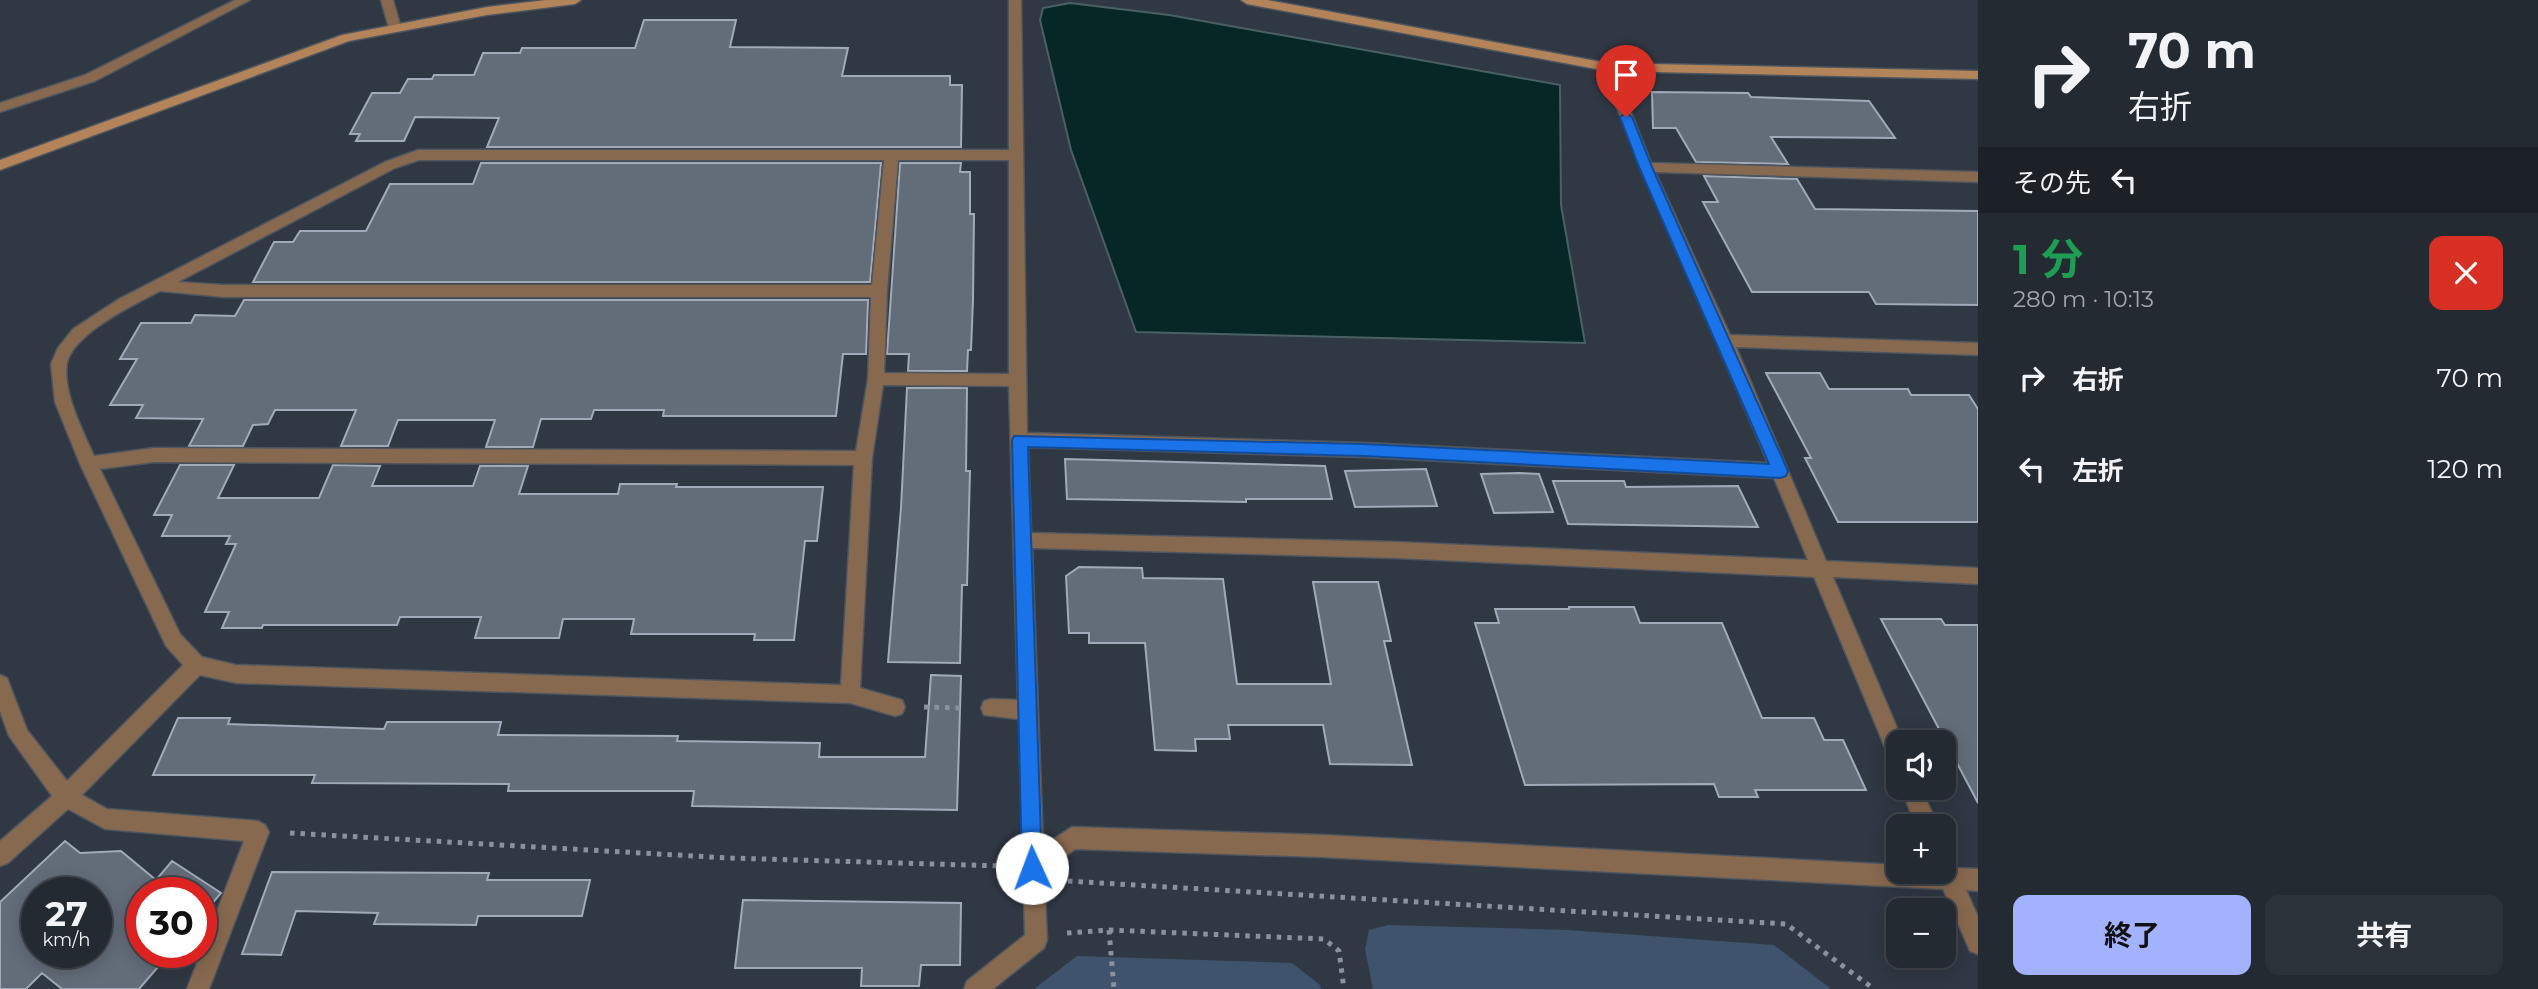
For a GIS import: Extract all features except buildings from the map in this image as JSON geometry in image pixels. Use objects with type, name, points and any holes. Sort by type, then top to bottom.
[{"type":"street","points":[[0,108],[90,78],[244,0]]},
{"type":"street","points":[[387,0],[395,27]]},
{"type":"street","points":[[0,165],[346,38],[487,11],[575,0]]},
{"type":"street","points":[[975,989],[1036,940],[1017,380],[1018,155],[1015,0]]},
{"type":"street","points":[[1247,0],[1606,67],[1978,75]]},
{"type":"street","points":[[1606,67],[1646,167],[1725,341],[1888,730]]},
{"type":"street","points":[[895,707],[850,694],[236,674],[196,666],[173,640],[89,464],[63,402],[59,364],[66,348],[79,333],[124,303],[162,286],[390,165],[418,155],[1018,155]]},
{"type":"street","points":[[850,694],[863,458],[876,379],[879,291],[891,155]]},
{"type":"street","points":[[1646,167],[1978,177]]},
{"type":"street","points":[[162,286],[225,291],[879,291]]},
{"type":"street","points":[[1725,341],[1978,349]]},
{"type":"street","points":[[876,379],[1017,380]]},
{"type":"street","points":[[1020,440],[1364,450],[1780,471]]},
{"type":"street","points":[[89,464],[154,455],[863,458]]},
{"type":"street","points":[[1023,540],[1396,550],[1978,576]]},
{"type":"street","points":[[0,855],[66,797],[196,666]]},
{"type":"street","points":[[0,684],[19,736],[66,797],[105,819],[258,832],[198,989]]},
{"type":"street","points":[[991,708],[1028,710]]},
{"type":"street","points":[[1032,868],[1072,838],[1886,870]]},
{"type":"street","points":[[1956,875],[1978,880]]},
{"type":"street","points":[[1951,884],[1978,943]]},
{"type":"path","points":[[895,707],[991,708]]},
{"type":"path","points":[[258,832],[729,858],[1032,868],[1074,884],[1352,896],[1786,924],[1874,989]]},
{"type":"path","points":[[1036,940],[1082,930],[1324,939],[1339,951],[1344,989]]},
{"type":"path","points":[[1109,930],[1114,989]]},
{"type":"shaded area","points":[[1070,3],[1169,15],[1560,85],[1561,205],[1585,343],[1136,332],[1071,150],[1040,20],[1043,8]]},
{"type":"shaded area","points":[[1388,925],[1568,930],[1774,945],[1831,989],[1373,989],[1365,949],[1369,930]]},
{"type":"shaded area","points":[[1077,956],[1292,963],[1320,985],[1321,989],[1034,989]]},
{"type":"route","points":[[1032,868],[1020,440],[1364,450],[1780,471],[1626,117]]}]
